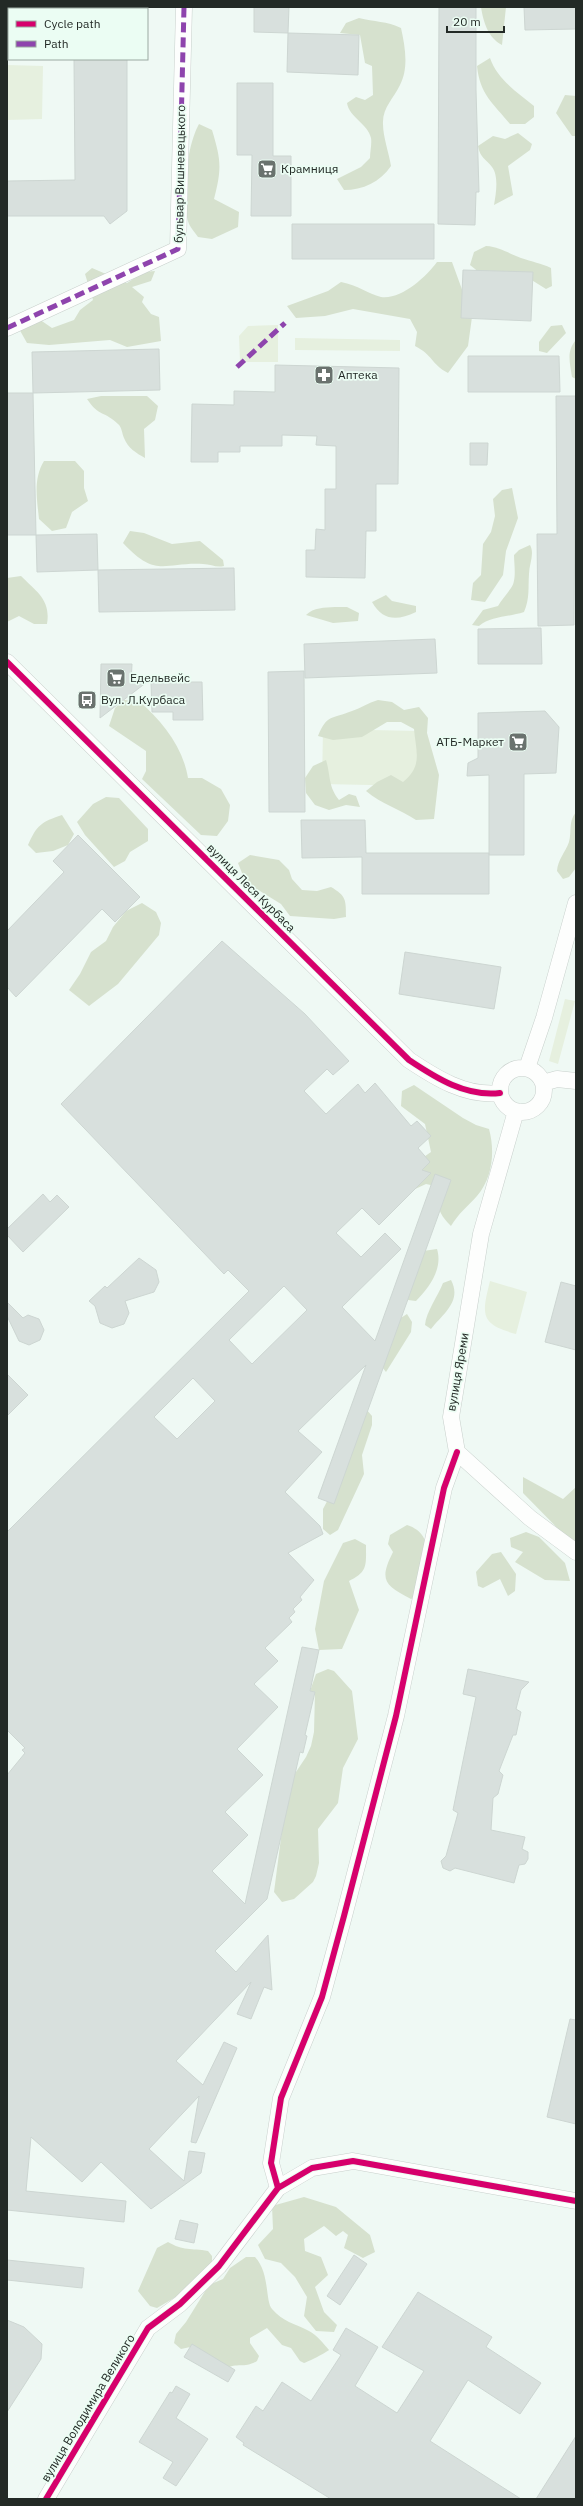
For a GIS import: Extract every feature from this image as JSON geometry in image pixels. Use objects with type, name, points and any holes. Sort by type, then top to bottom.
[{"type":"street","name":"бульвар Вишневецького","points":[[7,328],[178,248],[184,7]]},
{"type":"street","name":"вулиця Леся Курбаса","points":[[7,662],[409,1060],[452,1086],[474,1093],[500,1093]]},
{"type":"street","points":[[527,1068],[544,1018],[576,903]]},
{"type":"street","points":[[527,1068],[535,1072],[543,1083],[544,1095],[540,1103],[525,1112],[516,1112],[508,1108],[502,1101],[500,1093],[504,1076],[510,1071],[527,1068]]},
{"type":"street","points":[[543,1083],[557,1079],[576,1080]]},
{"type":"street","name":"вулиця Яреми","points":[[457,1452],[451,1417],[481,1234],[516,1112]]},
{"type":"street","points":[[576,1552],[530,1518],[457,1452],[444,1488],[396,1716],[344,1916],[322,1997],[281,2098],[271,2163],[278,2188],[312,2168],[353,2161],[576,2201]]},
{"type":"street","name":"вулиця Володимира Великого","points":[[46,2499],[148,2328],[180,2304],[219,2266],[278,2188]]},
{"type":"green space","points":[[481,7],[506,7],[502,45],[493,38],[487,29]]},
{"type":"green space","points":[[359,18],[386,23],[401,28],[405,49],[405,71],[398,90],[386,108],[383,118],[384,134],[391,166],[387,172],[376,181],[364,187],[344,190],[337,179],[361,167],[370,158],[371,138],[369,133],[348,108],[347,103],[356,97],[365,100],[373,95],[372,66],[365,63],[360,35],[340,33],[346,23]]},
{"type":"green space","points":[[490,58],[493,66],[503,79],[534,106],[534,117],[525,124],[510,124],[484,92],[477,66]]},
{"type":"green space","points":[[7,65],[43,66],[42,119],[7,120]]},
{"type":"green space","points":[[565,95],[576,96],[576,136],[572,136],[556,113]]},
{"type":"green space","points":[[199,124],[212,130],[219,157],[219,171],[214,199],[239,212],[238,227],[212,239],[198,237],[189,224],[186,214],[185,187],[188,159],[191,145]]},
{"type":"green space","points":[[518,133],[532,144],[530,150],[508,166],[513,195],[494,205],[496,196],[496,175],[492,167],[482,156],[478,146],[493,136],[505,139]]},
{"type":"green space","points":[[486,246],[501,249],[521,258],[551,268],[552,286],[546,289],[530,279],[480,273],[470,265],[474,252]]},
{"type":"green space","points":[[437,262],[452,262],[472,317],[468,346],[448,373],[442,370],[421,349],[415,346],[417,332],[410,319],[353,309],[325,316],[296,318],[287,306],[328,291],[341,282],[353,285],[381,297],[397,295],[420,280]]},
{"type":"green space","points":[[92,268],[127,283],[144,272],[155,271],[151,281],[132,287],[144,297],[142,302],[151,314],[159,317],[161,341],[127,347],[110,340],[49,345],[27,343],[18,327],[36,317],[52,328],[74,320],[80,310],[93,300],[85,274]]},
{"type":"green space","points":[[278,325],[278,362],[240,362],[239,336],[248,326]]},
{"type":"green space","points":[[562,325],[566,333],[547,353],[539,351],[539,342],[551,326]]},
{"type":"green space","points":[[295,338],[400,340],[400,351],[295,350]]},
{"type":"green space","points":[[576,340],[576,379],[572,377],[570,353]]},
{"type":"green space","points":[[101,396],[147,396],[158,406],[155,420],[144,429],[145,458],[135,452],[128,445],[119,425],[95,409],[87,399]]},
{"type":"green space","points":[[44,461],[75,461],[84,471],[84,488],[88,501],[72,512],[66,528],[52,531],[39,519],[37,482],[38,475]]},
{"type":"green space","points":[[512,488],[518,518],[506,551],[503,575],[485,602],[471,600],[473,583],[481,575],[483,544],[491,532],[495,516],[493,499],[502,490]]},
{"type":"green space","points":[[130,531],[144,533],[172,544],[200,541],[223,560],[224,566],[218,567],[203,564],[169,566],[153,565],[144,561],[123,543]]},
{"type":"green space","points":[[530,545],[532,555],[529,570],[528,598],[524,612],[495,618],[479,626],[472,625],[483,610],[498,606],[513,585],[515,576],[514,555],[519,550]]},
{"type":"green space","points":[[21,576],[45,602],[48,616],[47,624],[34,624],[19,616],[7,622],[7,578]]},
{"type":"green space","points":[[386,595],[392,601],[416,606],[416,612],[397,618],[386,616],[376,608],[372,602]]},
{"type":"green space","points":[[347,607],[359,613],[358,621],[333,623],[306,615],[316,609]]},
{"type":"green space","points":[[124,700],[139,701],[156,717],[176,745],[188,778],[202,778],[221,789],[230,805],[228,821],[217,836],[201,835],[142,779],[146,771],[146,751],[109,726],[115,708]]},
{"type":"green space","points":[[378,700],[392,702],[404,710],[419,707],[428,718],[427,733],[439,775],[434,819],[416,820],[372,796],[366,791],[377,782],[391,775],[403,782],[409,776],[416,764],[417,758],[414,729],[401,722],[387,722],[362,737],[333,740],[318,736],[324,724],[331,718]]},
{"type":"green space","points":[[323,729],[418,731],[417,786],[322,784]]},
{"type":"green space","points":[[326,760],[331,786],[335,795],[339,800],[349,794],[356,796],[360,807],[346,805],[329,810],[315,805],[306,793],[305,778],[313,766]]},
{"type":"green space","points":[[106,797],[119,798],[148,829],[148,841],[130,852],[125,861],[114,867],[85,835],[77,822],[93,804]]},
{"type":"green space","points":[[576,812],[576,868],[569,877],[563,879],[557,871],[560,859],[569,842],[571,823]]},
{"type":"green space","points":[[62,815],[74,834],[68,845],[53,851],[36,853],[28,845],[34,833],[44,822]]},
{"type":"green space","points":[[250,855],[279,860],[289,870],[292,879],[302,890],[317,891],[331,887],[336,890],[344,899],[346,906],[346,917],[334,919],[290,916],[281,904],[255,888],[244,878],[238,863]]},
{"type":"green space","points":[[142,903],[156,912],[161,923],[159,935],[118,984],[89,1006],[69,990],[80,974],[91,952],[106,941],[113,927],[126,911]]},
{"type":"green space","points":[[565,999],[575,1001],[558,1064],[549,1061]]},
{"type":"green space","points":[[414,1085],[463,1118],[476,1125],[489,1129],[492,1155],[486,1181],[477,1196],[451,1226],[440,1212],[438,1198],[440,1187],[426,1184],[413,1190],[418,1161],[431,1152],[425,1124],[401,1106],[402,1091]]},
{"type":"green space","points":[[437,1249],[438,1263],[434,1277],[426,1290],[416,1301],[408,1300],[407,1286],[423,1251]]},
{"type":"green space","points":[[451,1280],[454,1287],[453,1301],[446,1312],[431,1329],[425,1325],[428,1315],[443,1283]]},
{"type":"green space","points":[[490,1281],[527,1292],[516,1334],[495,1326],[489,1322],[486,1316],[485,1302]]},
{"type":"green space","points":[[407,1314],[412,1322],[411,1332],[386,1372],[382,1367],[393,1323]]},
{"type":"green space","points":[[366,1409],[372,1416],[372,1425],[362,1455],[364,1474],[338,1530],[330,1535],[323,1529],[323,1509],[332,1492]]},
{"type":"green space","points":[[523,1477],[563,1499],[576,1487],[576,1547],[523,1493]]},
{"type":"green space","points":[[407,1525],[417,1530],[423,1537],[427,1546],[428,1555],[418,1596],[411,1599],[395,1590],[387,1581],[385,1575],[393,1552],[388,1544],[390,1535]]},
{"type":"green space","points":[[526,1532],[539,1537],[565,1563],[570,1581],[545,1580],[515,1562],[523,1552],[511,1547],[510,1538]]},
{"type":"green space","points":[[355,1539],[366,1545],[365,1567],[360,1574],[349,1581],[359,1610],[342,1649],[319,1650],[315,1629],[324,1581],[343,1543]]},
{"type":"green space","points":[[501,1552],[516,1574],[515,1591],[508,1596],[500,1579],[483,1588],[478,1586],[476,1572],[492,1554]]},
{"type":"green space","points":[[328,1669],[334,1671],[352,1691],[358,1739],[343,1768],[338,1803],[318,1829],[319,1863],[316,1876],[313,1882],[294,1899],[282,1902],[274,1892],[288,1784],[306,1757],[311,1746],[314,1732],[315,1692],[310,1691],[316,1674]]},
{"type":"green space","points":[[304,2197],[336,2207],[370,2235],[375,2252],[363,2258],[344,2248],[348,2235],[343,2231],[336,2236],[324,2226],[304,2239],[305,2251],[321,2257],[328,2275],[315,2287],[324,2312],[337,2325],[334,2332],[316,2331],[304,2316],[307,2297],[295,2277],[281,2263],[265,2259],[258,2245],[273,2229],[272,2206]]},
{"type":"green space","points":[[168,2242],[183,2248],[208,2251],[212,2256],[212,2262],[193,2287],[157,2308],[150,2306],[138,2291],[157,2248]]},
{"type":"green space","points":[[246,2257],[255,2257],[260,2264],[265,2278],[268,2300],[272,2309],[285,2320],[312,2333],[320,2339],[329,2350],[304,2363],[300,2361],[291,2348],[282,2345],[267,2328],[250,2338],[250,2343],[259,2356],[257,2361],[248,2365],[234,2366],[225,2369],[195,2346],[181,2349],[174,2343],[176,2334],[186,2322],[209,2285],[223,2279],[230,2268]]},
{"type":"building","points":[[254,7],[289,7],[288,33],[254,32]]},
{"type":"building","points":[[439,7],[476,7],[476,90],[479,192],[476,192],[475,225],[438,224]]},
{"type":"building","points":[[524,7],[576,7],[576,29],[525,30]]},
{"type":"building","points":[[288,33],[359,35],[358,75],[287,72]]},
{"type":"building","points":[[74,60],[127,60],[127,211],[110,224],[104,216],[7,216],[7,181],[75,180]]},
{"type":"building","points":[[237,83],[273,83],[273,156],[291,156],[291,216],[251,216],[252,155],[237,155]]},
{"type":"building","points":[[292,224],[434,224],[434,259],[292,259]]},
{"type":"building","points":[[463,270],[533,272],[531,321],[461,318]]},
{"type":"building","points":[[159,349],[160,390],[33,393],[32,352]]},
{"type":"building","points":[[468,356],[559,356],[560,392],[468,392]]},
{"type":"building","points":[[275,365],[399,368],[398,484],[376,484],[376,531],[366,531],[365,578],[306,577],[306,550],[315,550],[316,529],[325,530],[325,489],[336,489],[336,446],[316,445],[317,436],[282,435],[282,446],[240,446],[240,452],[218,452],[218,462],[191,462],[192,404],[234,405],[234,391],[275,392]]},
{"type":"building","points":[[7,393],[33,393],[36,535],[7,535]]},
{"type":"building","points":[[556,396],[576,396],[574,625],[538,626],[537,534],[557,534]]},
{"type":"building","points":[[470,443],[488,443],[487,465],[470,465]]},
{"type":"building","points":[[97,534],[98,570],[37,572],[36,535]]},
{"type":"building","points":[[234,568],[235,610],[99,612],[98,570]]},
{"type":"building","points":[[541,628],[542,664],[478,664],[478,629]]},
{"type":"building","points":[[435,639],[437,673],[305,678],[304,644]]},
{"type":"building","points":[[101,664],[132,664],[131,683],[147,682],[100,718]]},
{"type":"building","points":[[304,671],[305,812],[269,812],[268,672]]},
{"type":"building","points":[[151,682],[202,682],[203,720],[173,720],[173,712],[152,712]]},
{"type":"building","name":"АТБ-Маркет","points":[[545,711],[559,727],[556,773],[524,774],[524,855],[489,855],[489,775],[467,776],[468,763],[478,758],[478,713]]},
{"type":"building","points":[[301,820],[365,820],[366,853],[489,853],[489,894],[362,894],[362,857],[302,858]]},
{"type":"building","points":[[78,835],[140,897],[115,922],[102,909],[16,997],[7,987],[7,931],[64,872],[53,861]]},
{"type":"building","points":[[222,941],[305,1014],[349,1061],[333,1075],[327,1069],[304,1091],[326,1114],[358,1084],[365,1093],[375,1083],[411,1126],[417,1121],[431,1136],[418,1148],[430,1162],[422,1170],[431,1173],[379,1225],[362,1208],[336,1233],[361,1257],[385,1233],[401,1249],[342,1307],[375,1341],[435,1174],[451,1180],[334,1504],[318,1498],[366,1365],[298,1431],[322,1452],[285,1492],[320,1526],[323,1534],[288,1553],[314,1580],[300,1597],[302,1600],[293,1609],[295,1612],[289,1618],[292,1622],[265,1648],[278,1661],[254,1684],[278,1707],[237,1749],[263,1775],[225,1812],[248,1835],[212,1871],[245,1904],[302,1647],[319,1650],[310,1691],[315,1692],[305,1735],[307,1736],[303,1753],[300,1752],[267,1899],[215,1951],[236,1972],[268,1935],[272,1990],[264,1987],[251,2019],[237,2014],[251,1982],[176,2061],[203,2085],[224,2042],[237,2048],[196,2143],[191,2142],[199,2096],[149,2149],[184,2181],[189,2151],[205,2153],[201,2173],[151,2209],[101,2162],[82,2182],[31,2137],[26,2191],[126,2201],[124,2222],[7,2210],[7,1775],[25,1753],[22,1750],[25,1748],[7,1730],[7,1532],[249,1291],[228,1270],[224,1274],[61,1104]],"holes":[[[284,1286],[307,1310],[252,1364],[229,1340]],[[193,1378],[215,1401],[177,1439],[154,1417]]]},
{"type":"building","points":[[405,952],[501,967],[494,1009],[399,994]]},
{"type":"building","points":[[43,1194],[50,1202],[57,1195],[69,1207],[23,1252],[7,1235],[7,1229]]},
{"type":"building","points":[[139,1258],[156,1270],[159,1282],[154,1292],[125,1301],[129,1313],[124,1324],[112,1328],[100,1323],[95,1306],[89,1301],[105,1286],[107,1288]]},
{"type":"building","points":[[561,1282],[576,1286],[576,1350],[545,1342]]},
{"type":"building","points":[[7,1302],[23,1318],[28,1315],[39,1319],[44,1330],[40,1340],[29,1345],[19,1341],[7,1316]]},
{"type":"building","points":[[7,1374],[28,1395],[7,1416]]},
{"type":"building","points":[[468,1669],[529,1682],[521,1690],[516,1709],[521,1712],[516,1735],[513,1735],[499,1771],[503,1775],[498,1794],[493,1798],[491,1830],[525,1837],[522,1849],[528,1852],[528,1859],[525,1864],[519,1865],[514,1883],[455,1868],[450,1871],[443,1868],[441,1861],[446,1856],[458,1813],[453,1810],[476,1697],[463,1694]]},
{"type":"building","points":[[570,2019],[576,2020],[576,2124],[547,2117]]},
{"type":"building","points":[[180,2220],[198,2224],[194,2243],[175,2239]]},
{"type":"building","points":[[354,2255],[367,2264],[340,2305],[327,2296]]},
{"type":"building","points":[[7,2260],[84,2268],[82,2288],[7,2280]]},
{"type":"building","points":[[418,2292],[492,2337],[486,2347],[541,2383],[520,2414],[468,2380],[430,2441],[521,2499],[331,2499],[243,2445],[244,2443],[236,2437],[256,2406],[263,2411],[282,2382],[311,2401],[341,2355],[333,2350],[346,2328],[378,2347],[355,2386],[397,2413],[424,2371],[382,2347]]},
{"type":"building","points":[[7,2320],[24,2327],[42,2344],[41,2359],[7,2412]]},
{"type":"building","points":[[192,2344],[235,2370],[228,2382],[184,2357]]},
{"type":"building","points":[[176,2386],[190,2394],[176,2418],[208,2439],[176,2486],[163,2478],[173,2462],[139,2442],[170,2392],[172,2393]]},
{"type":"building","points":[[576,2436],[576,2499],[536,2499]]},
{"type":"marked path","points":[[7,328],[178,249],[184,7]]},
{"type":"marked path","points":[[237,367],[285,323]]},
{"type":"cycle path","points":[[7,662],[409,1060],[452,1085],[463,1089],[475,1092],[500,1093]]},
{"type":"cycle path","points":[[278,2188],[271,2163],[281,2098],[322,1997],[396,1716],[444,1488],[457,1452]]},
{"type":"cycle path","points":[[46,2499],[148,2328],[180,2304],[219,2266],[278,2188],[312,2168],[353,2161],[576,2201]]},
{"type":"place","name":"Крамниця","points":[[267,169]]},
{"type":"place","name":"Аптека","points":[[324,375]]},
{"type":"place","name":"Едельвейс","points":[[116,678]]},
{"type":"place","name":"Вул. Л.Курбаса","points":[[87,700]]},
{"type":"place","name":"АТБ-Маркет","points":[[518,742]]}]
